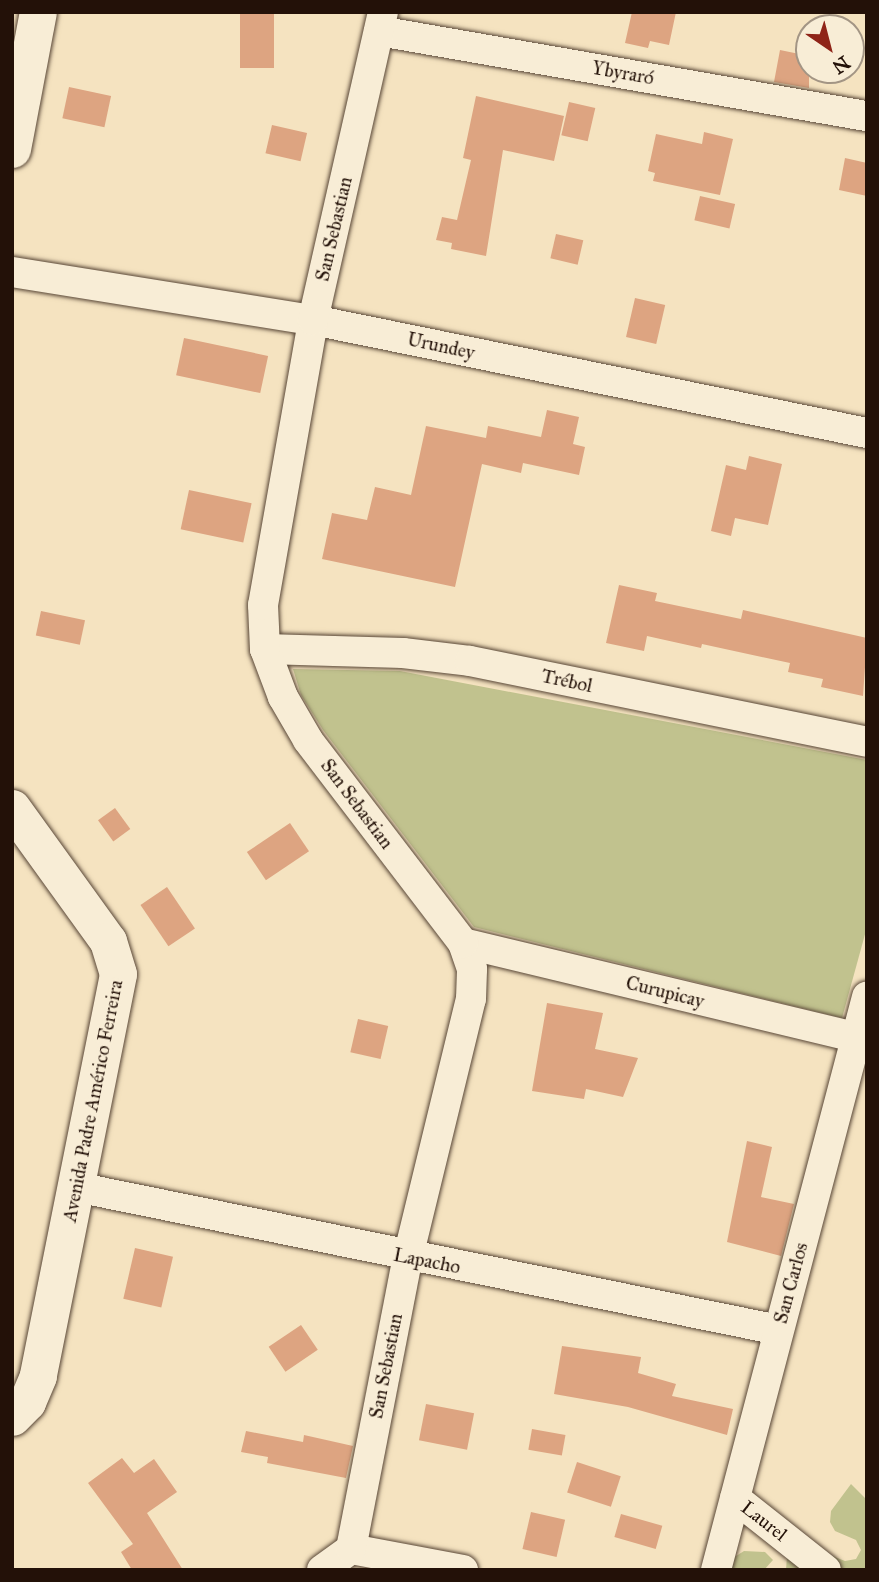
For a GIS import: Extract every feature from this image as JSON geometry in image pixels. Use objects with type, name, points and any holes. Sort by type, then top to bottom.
[{"type":"street","points":[[12,149],[38,12]]},
{"type":"street","name":"Ybyraró","points":[[381,22],[867,116]]},
{"type":"street","name":"San Sebastian","points":[[351,1549],[408,1257],[471,999],[472,969],[463,943],[308,740],[283,697],[265,649],[263,605],[313,320],[381,22]]},
{"type":"street","name":"Urundey","points":[[12,272],[313,320],[867,433]]},
{"type":"street","name":"Trébol","points":[[265,649],[403,653],[470,661],[867,742]]},
{"type":"street","name":"Avenida Padre Américo Ferreira","points":[[12,808],[117,958],[118,974],[38,1376],[27,1402],[12,1417]]},
{"type":"street","name":"Curupicay","points":[[463,943],[861,1039]]},
{"type":"street","name":"San Carlos","points":[[716,1570],[779,1331],[861,1039],[867,997]]},
{"type":"street","name":"Lapacho","points":[[76,1187],[779,1331]]},
{"type":"street","name":"Laurel","points":[[735,1498],[826,1570]]},
{"type":"street","points":[[322,1570],[351,1549],[463,1570]]},
{"type":"green space","points":[[293,669],[400,671],[867,760],[867,927],[842,1018],[474,927],[323,730],[301,695]]},
{"type":"green space","points":[[851,1484],[867,1500],[867,1570],[786,1570],[787,1556],[805,1545],[845,1561],[856,1559],[861,1550],[856,1540],[835,1531],[830,1522],[831,1511]]},
{"type":"green space","points":[[744,1551],[765,1552],[773,1560],[764,1570],[723,1570],[725,1563]]},
{"type":"building","points":[[240,12],[274,12],[274,68],[240,68]]},
{"type":"building","points":[[632,12],[676,12],[669,45],[650,41],[648,48],[625,43]]},
{"type":"building","points":[[780,50],[795,53],[795,84],[809,84],[809,88],[774,82]]},
{"type":"building","points":[[69,87],[111,96],[104,127],[62,118]]},
{"type":"building","points":[[476,96],[564,116],[554,161],[503,150],[486,256],[451,249],[452,243],[436,240],[442,217],[457,220],[471,160],[463,158]]},
{"type":"building","points":[[569,102],[595,108],[588,141],[561,135]]},
{"type":"building","points":[[272,125],[307,133],[301,161],[265,153]]},
{"type":"building","points":[[704,132],[733,139],[720,195],[653,181],[655,173],[648,171],[656,134],[702,144]]},
{"type":"building","points":[[845,158],[867,163],[867,196],[839,190]]},
{"type":"building","points":[[700,196],[735,204],[729,228],[694,220]]},
{"type":"building","points":[[556,234],[583,240],[578,265],[550,258]]},
{"type":"building","points":[[635,298],[665,305],[656,344],[626,337]]},
{"type":"building","points":[[184,338],[268,356],[260,393],[176,375]]},
{"type":"building","points":[[547,410],[579,417],[573,444],[585,447],[579,475],[523,463],[521,473],[482,464],[455,587],[322,559],[332,513],[367,520],[375,487],[411,495],[426,426],[486,438],[488,426],[541,437]]},
{"type":"building","points":[[749,456],[782,464],[768,525],[735,518],[731,536],[711,531],[726,465],[746,470]]},
{"type":"building","points":[[189,490],[252,503],[243,542],[181,529]]},
{"type":"building","points":[[619,585],[657,593],[655,601],[741,619],[743,610],[867,638],[863,696],[821,687],[823,679],[788,672],[790,663],[702,644],[701,648],[647,636],[644,651],[606,643]]},
{"type":"building","points":[[41,611],[85,620],[80,645],[36,635]]},
{"type":"building","points":[[115,808],[130,829],[113,841],[98,820]]},
{"type":"building","points":[[290,823],[309,851],[266,880],[247,852]]},
{"type":"building","points":[[167,887],[195,928],[168,946],[140,905]]},
{"type":"building","points":[[547,1003],[603,1013],[595,1049],[638,1058],[623,1097],[586,1089],[584,1099],[532,1091]]},
{"type":"building","points":[[358,1019],[388,1026],[381,1059],[350,1052]]},
{"type":"building","points":[[747,1141],[772,1147],[761,1197],[794,1204],[781,1256],[727,1242]]},
{"type":"building","points":[[135,1248],[173,1257],[161,1307],[123,1299]]},
{"type":"building","points":[[301,1325],[318,1350],[285,1372],[269,1347]]},
{"type":"building","points":[[562,1346],[641,1357],[638,1373],[676,1384],[672,1396],[733,1409],[727,1435],[628,1407],[554,1394]]},
{"type":"building","points":[[426,1404],[474,1413],[467,1450],[419,1440]]},
{"type":"building","points":[[532,1429],[565,1435],[562,1456],[528,1450]]},
{"type":"building","points":[[246,1431],[303,1442],[304,1435],[353,1446],[346,1478],[267,1463],[268,1457],[241,1452]]},
{"type":"building","points":[[122,1458],[134,1473],[154,1459],[177,1492],[147,1513],[183,1570],[132,1570],[121,1552],[133,1544],[88,1483]]},
{"type":"building","points":[[577,1462],[621,1476],[611,1507],[567,1492]]},
{"type":"building","points":[[531,1512],[565,1520],[557,1557],[522,1549]]},
{"type":"building","points":[[621,1514],[662,1526],[656,1549],[614,1537]]}]
